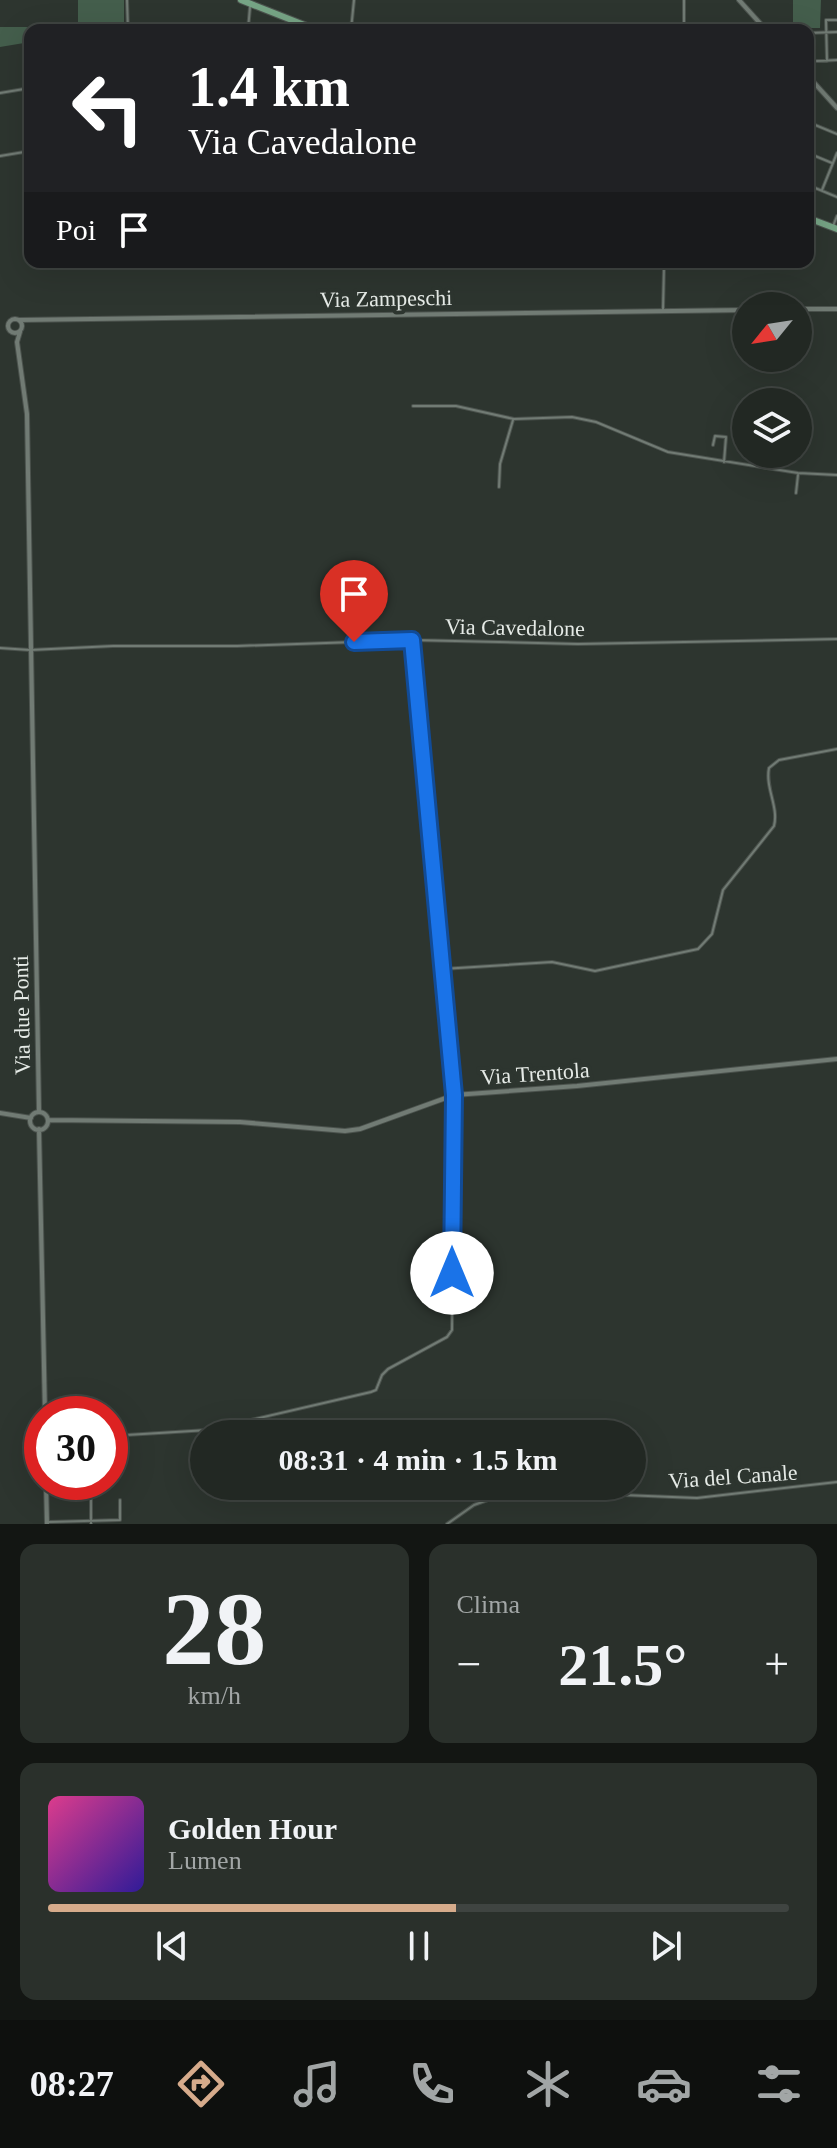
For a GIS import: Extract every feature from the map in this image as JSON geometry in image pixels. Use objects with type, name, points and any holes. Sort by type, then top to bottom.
[{"type":"main road","points":[[241,0],[302,24]]},
{"type":"main road","points":[[814,220],[835,228]]},
{"type":"street","points":[[127,0],[128,24]]},
{"type":"street","points":[[352,24],[355,0]]},
{"type":"street","points":[[684,0],[684,24]]},
{"type":"street","points":[[739,0],[761,24]]},
{"type":"street","points":[[249,24],[251,4]]},
{"type":"street","points":[[827,61],[826,20],[837,20]]},
{"type":"street","points":[[814,33],[837,32]]},
{"type":"street","points":[[817,61],[837,60]]},
{"type":"street","points":[[814,83],[837,108]]},
{"type":"street","points":[[0,93],[24,89]]},
{"type":"street","points":[[814,124],[836,133]]},
{"type":"street","points":[[0,156],[24,152]]},
{"type":"street","points":[[822,190],[837,153]]},
{"type":"street","points":[[814,155],[833,163]]},
{"type":"street","points":[[814,187],[837,197]]},
{"type":"street","points":[[835,228],[837,216]]},
{"type":"street","points":[[663,311],[664,268]]},
{"type":"street","points":[[812,309],[837,309]]},
{"type":"street","name":"Via Zampeschi","points":[[9,323],[732,310]]},
{"type":"street","points":[[1,322],[9,323]]},
{"type":"street","name":"Via due Ponti","points":[[22,322],[17,342],[27,414],[39,1112]]},
{"type":"street","name":"Via due Ponti","points":[[9,323],[17,342]]},
{"type":"street","points":[[11,333],[20,332]]},
{"type":"street","points":[[413,406],[456,406],[514,419],[572,417],[596,422],[668,452],[724,463],[837,475]]},
{"type":"street","points":[[499,487],[500,464],[514,419]]},
{"type":"street","points":[[713,445],[715,436],[726,437],[724,463]]},
{"type":"street","points":[[796,493],[798,473]]},
{"type":"street","name":"Via Cavedalone","points":[[0,648],[237,646],[412,640],[578,644],[837,639]]},
{"type":"street","points":[[128,1435],[208,1430],[371,1392],[378,1387],[388,1369],[447,1337],[452,1330],[454,1095],[412,640]]},
{"type":"street","points":[[442,969],[552,962],[595,971],[698,949],[712,934],[723,890],[774,826],[776,818],[768,780],[769,768],[779,760],[837,749]]},
{"type":"street","name":"Via Trentola","points":[[48,1120],[240,1122],[345,1131],[360,1129],[454,1095],[577,1086],[837,1059]]},
{"type":"street","points":[[0,1113],[31,1118],[39,1112],[48,1120],[46,1126],[39,1129],[32,1126],[31,1118]]},
{"type":"street","points":[[39,1129],[45,1396]]},
{"type":"street","name":"Via del Canale","points":[[447,1524],[481,1501],[493,1498],[574,1493],[697,1498],[837,1482]]},
{"type":"street","points":[[46,1500],[47,1523],[120,1520],[120,1500]]},
{"type":"street","points":[[91,1500],[91,1522]]},
{"type":"green space","points":[[78,0],[124,0],[124,24],[56,24],[78,23]]},
{"type":"green space","points":[[793,0],[821,0],[820,28],[814,28],[814,24],[793,24]]},
{"type":"green space","points":[[0,27],[24,27],[24,43],[0,47]]},
{"type":"route","points":[[354,642],[412,640],[454,1095],[452,1273]]}]
